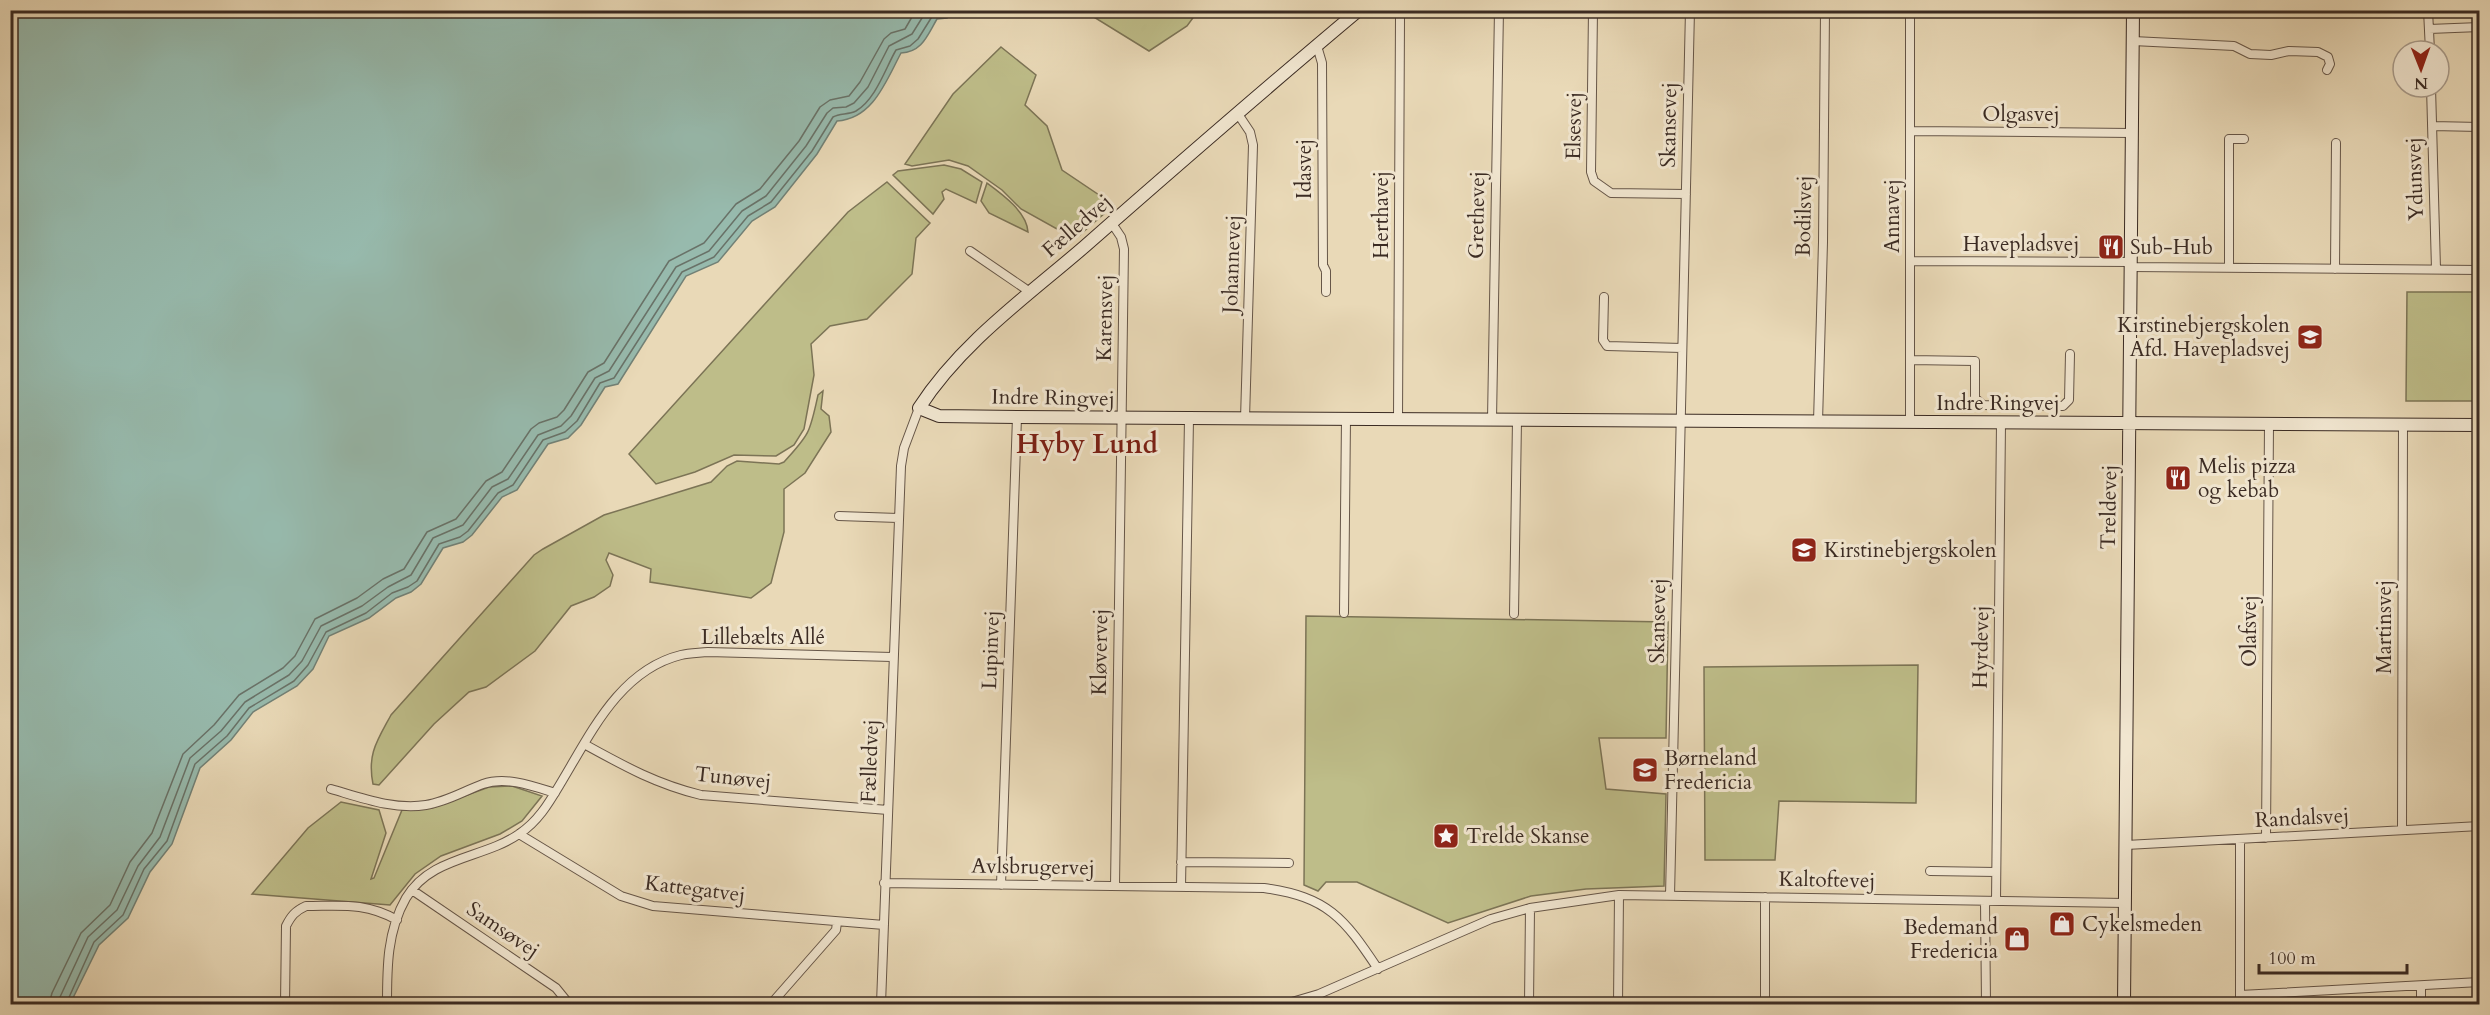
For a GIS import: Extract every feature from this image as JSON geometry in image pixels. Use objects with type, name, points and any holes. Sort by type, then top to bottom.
[{"type":"street","name":"Fælledvej","points":[[881,1005],[898,518],[904,448],[919,408],[953,362],[1030,292],[1359,10]]},
{"type":"street","name":"Herthavej","points":[[1398,10],[1400,28],[1398,419]]},
{"type":"street","name":"Grethevej","points":[[1492,420],[1499,10]]},
{"type":"street","name":"Elsesvej","points":[[1593,10],[1591,172],[1594,181],[1611,193],[1686,195]]},
{"type":"street","name":"Skansevej","points":[[1670,896],[1690,10]]},
{"type":"street","name":"Bodilsvej","points":[[1818,422],[1823,242],[1825,10]]},
{"type":"street","name":"Annavej","points":[[1910,422],[1911,10]]},
{"type":"street","name":"Treldevej","points":[[2124,1005],[2133,10]]},
{"type":"street","points":[[2428,10],[2429,39]]},
{"type":"street","points":[[2429,29],[2480,27]]},
{"type":"street","points":[[2133,41],[2234,46],[2250,54],[2271,55],[2289,51],[2318,52],[2328,57],[2330,64],[2327,70]]},
{"type":"street","name":"Idasvej","points":[[1317,46],[1322,63],[1323,264],[1326,271],[1326,292]]},
{"type":"street","name":"Ydunsvej","points":[[2431,99],[2436,269]]},
{"type":"street","name":"Johannevej","points":[[1238,114],[1250,132],[1253,145],[1245,418]]},
{"type":"street","points":[[2432,126],[2480,127]]},
{"type":"street","name":"Olgasvej","points":[[1910,132],[2132,133]]},
{"type":"street","points":[[2229,268],[2229,139],[2244,139]]},
{"type":"street","points":[[2335,269],[2336,143]]},
{"type":"street","name":"Karensvej","points":[[1111,222],[1121,237],[1124,249],[1121,418]]},
{"type":"street","points":[[970,251],[1030,292]]},
{"type":"street","name":"Havepladsvej","points":[[1910,261],[2229,268],[2480,270]]},
{"type":"street","points":[[1604,297],[1603,340],[1607,346],[1682,348]]},
{"type":"street","points":[[1910,360],[1975,361],[1975,398],[1983,405],[2063,406],[2069,400],[2070,354]]},
{"type":"street","name":"Indre Ringvej","points":[[919,408],[939,416],[1189,419],[2480,425]]},
{"type":"street","name":"Lupinvej","points":[[1001,885],[1017,417]]},
{"type":"street","name":"Kløvervej","points":[[1115,886],[1121,418]]},
{"type":"street","points":[[1181,887],[1189,419]]},
{"type":"street","points":[[1344,614],[1346,419]]},
{"type":"street","points":[[1515,614],[1516,420]]},
{"type":"street","name":"Hyrdevej","points":[[1996,901],[2001,423]]},
{"type":"street","name":"Olafsvej","points":[[2266,838],[2269,424]]},
{"type":"street","name":"Martinsvej","points":[[2402,830],[2403,424]]},
{"type":"street","points":[[839,516],[898,518]]},
{"type":"street","name":"Lillebælts Allé","points":[[387,1005],[388,952],[397,920],[412,890],[430,873],[450,861],[519,834],[541,814],[616,696],[634,679],[654,666],[680,656],[708,652],[892,657]]},
{"type":"street","name":"Tunøvej","points":[[584,744],[645,777],[672,788],[701,795],[888,810]]},
{"type":"street","points":[[331,789],[378,803],[404,806],[427,805],[485,783],[502,781],[533,786],[555,793]]},
{"type":"street","name":"Randalsvej","points":[[2126,845],[2480,826]]},
{"type":"street","name":"Kattegatvej","points":[[519,834],[621,896],[653,906],[884,925]]},
{"type":"street","points":[[2240,839],[2240,1000],[2480,982]]},
{"type":"street","points":[[1181,862],[1289,863]]},
{"type":"street","points":[[1930,871],[1996,872]]},
{"type":"street","name":"Avlsbrugervej","points":[[884,883],[1264,888],[1302,895],[1332,912],[1347,924],[1378,969]]},
{"type":"street","name":"Samsøvej","points":[[412,890],[556,988],[569,1005]]},
{"type":"street","points":[[1618,1005],[1619,895]]},
{"type":"street","name":"Kaltoftevej","points":[[1286,1004],[1319,994],[1491,919],[1530,908],[1619,895],[2125,903]]},
{"type":"street","points":[[1765,1005],[1766,897]]},
{"type":"street","points":[[1985,901],[1986,1005]]},
{"type":"street","points":[[285,1005],[286,926],[291,916],[297,911],[306,906],[366,906],[397,920]]},
{"type":"street","points":[[1529,1005],[1530,908]]},
{"type":"street","points":[[771,1005],[836,930],[837,922]]},
{"type":"street","points":[[2421,986],[2421,1005]]},
{"type":"shaded area","points":[[1084,11],[1198,11],[1187,26],[1149,51]]},
{"type":"shaded area","points":[[1001,47],[1036,75],[1025,105],[1047,126],[1062,170],[1114,205],[1075,239],[1021,209],[1002,190],[968,166],[949,160],[912,166],[905,164],[953,94]]},
{"type":"shaded area","points":[[944,165],[961,169],[982,182],[976,203],[946,189],[942,192],[944,199],[933,214],[893,175],[898,171]]},
{"type":"shaded area","points":[[887,182],[930,223],[916,238],[912,274],[867,319],[830,326],[811,344],[814,375],[804,429],[794,445],[776,456],[734,455],[695,472],[656,484],[629,454],[848,212]]},
{"type":"shaded area","points":[[987,183],[1019,211],[1027,225],[1028,232],[989,213],[981,201]]},
{"type":"shaded area","points":[[2407,292],[2479,292],[2479,401],[2406,401]]},
{"type":"shaded area","points":[[823,391],[821,409],[829,416],[831,432],[805,473],[784,489],[784,532],[771,583],[751,598],[650,582],[651,569],[609,553],[606,560],[613,575],[610,586],[594,597],[571,606],[535,651],[486,687],[469,692],[434,724],[379,785],[373,784],[371,764],[374,748],[391,715],[534,555],[604,515],[711,482],[727,466],[737,461],[779,464],[784,462],[808,432],[818,395]]},
{"type":"shaded area","points":[[1306,616],[1668,622],[1666,738],[1599,738],[1606,789],[1666,794],[1664,886],[1586,889],[1531,896],[1448,923],[1357,882],[1326,882],[1318,891],[1304,885]]},
{"type":"shaded area","points":[[1918,665],[1916,803],[1779,801],[1775,860],[1705,860],[1704,667]]},
{"type":"shaded area","points":[[512,786],[542,796],[522,821],[500,834],[441,856],[415,874],[390,905],[252,894],[308,828],[341,802],[379,810],[386,833],[371,879],[374,878],[402,810],[432,808],[489,787]]},
{"type":"water","points":[[10,11],[956,11],[947,18],[937,19],[927,37],[914,50],[901,53],[884,86],[869,106],[849,119],[837,121],[817,154],[775,207],[752,221],[718,262],[686,276],[618,384],[605,387],[581,425],[568,438],[548,444],[517,490],[502,497],[472,535],[463,542],[443,548],[421,584],[411,592],[396,598],[369,618],[329,636],[313,669],[297,686],[253,712],[231,740],[200,768],[172,844],[150,872],[128,918],[99,945],[70,1004],[11,1004]]},
{"type":"place","name":"Sub-Hub","points":[[2111,247]]},
{"type":"place","name":"Kirstinebjergskolen Afd. Havepladsvej","points":[[2310,337]]},
{"type":"place","name":"Melis pizza og kebab","points":[[2178,478]]},
{"type":"place","name":"Kirstinebjergskolen","points":[[1804,550]]},
{"type":"place","name":"Børneland Fredericia","points":[[1645,770]]},
{"type":"place","name":"Trelde Skanse","points":[[1446,836]]},
{"type":"place","name":"Cykelsmeden","points":[[2062,924]]},
{"type":"place","name":"Bedemand Fredericia","points":[[2017,939]]},
{"type":"district","name":"Hyby Lund","points":[[1087,444]]}]
